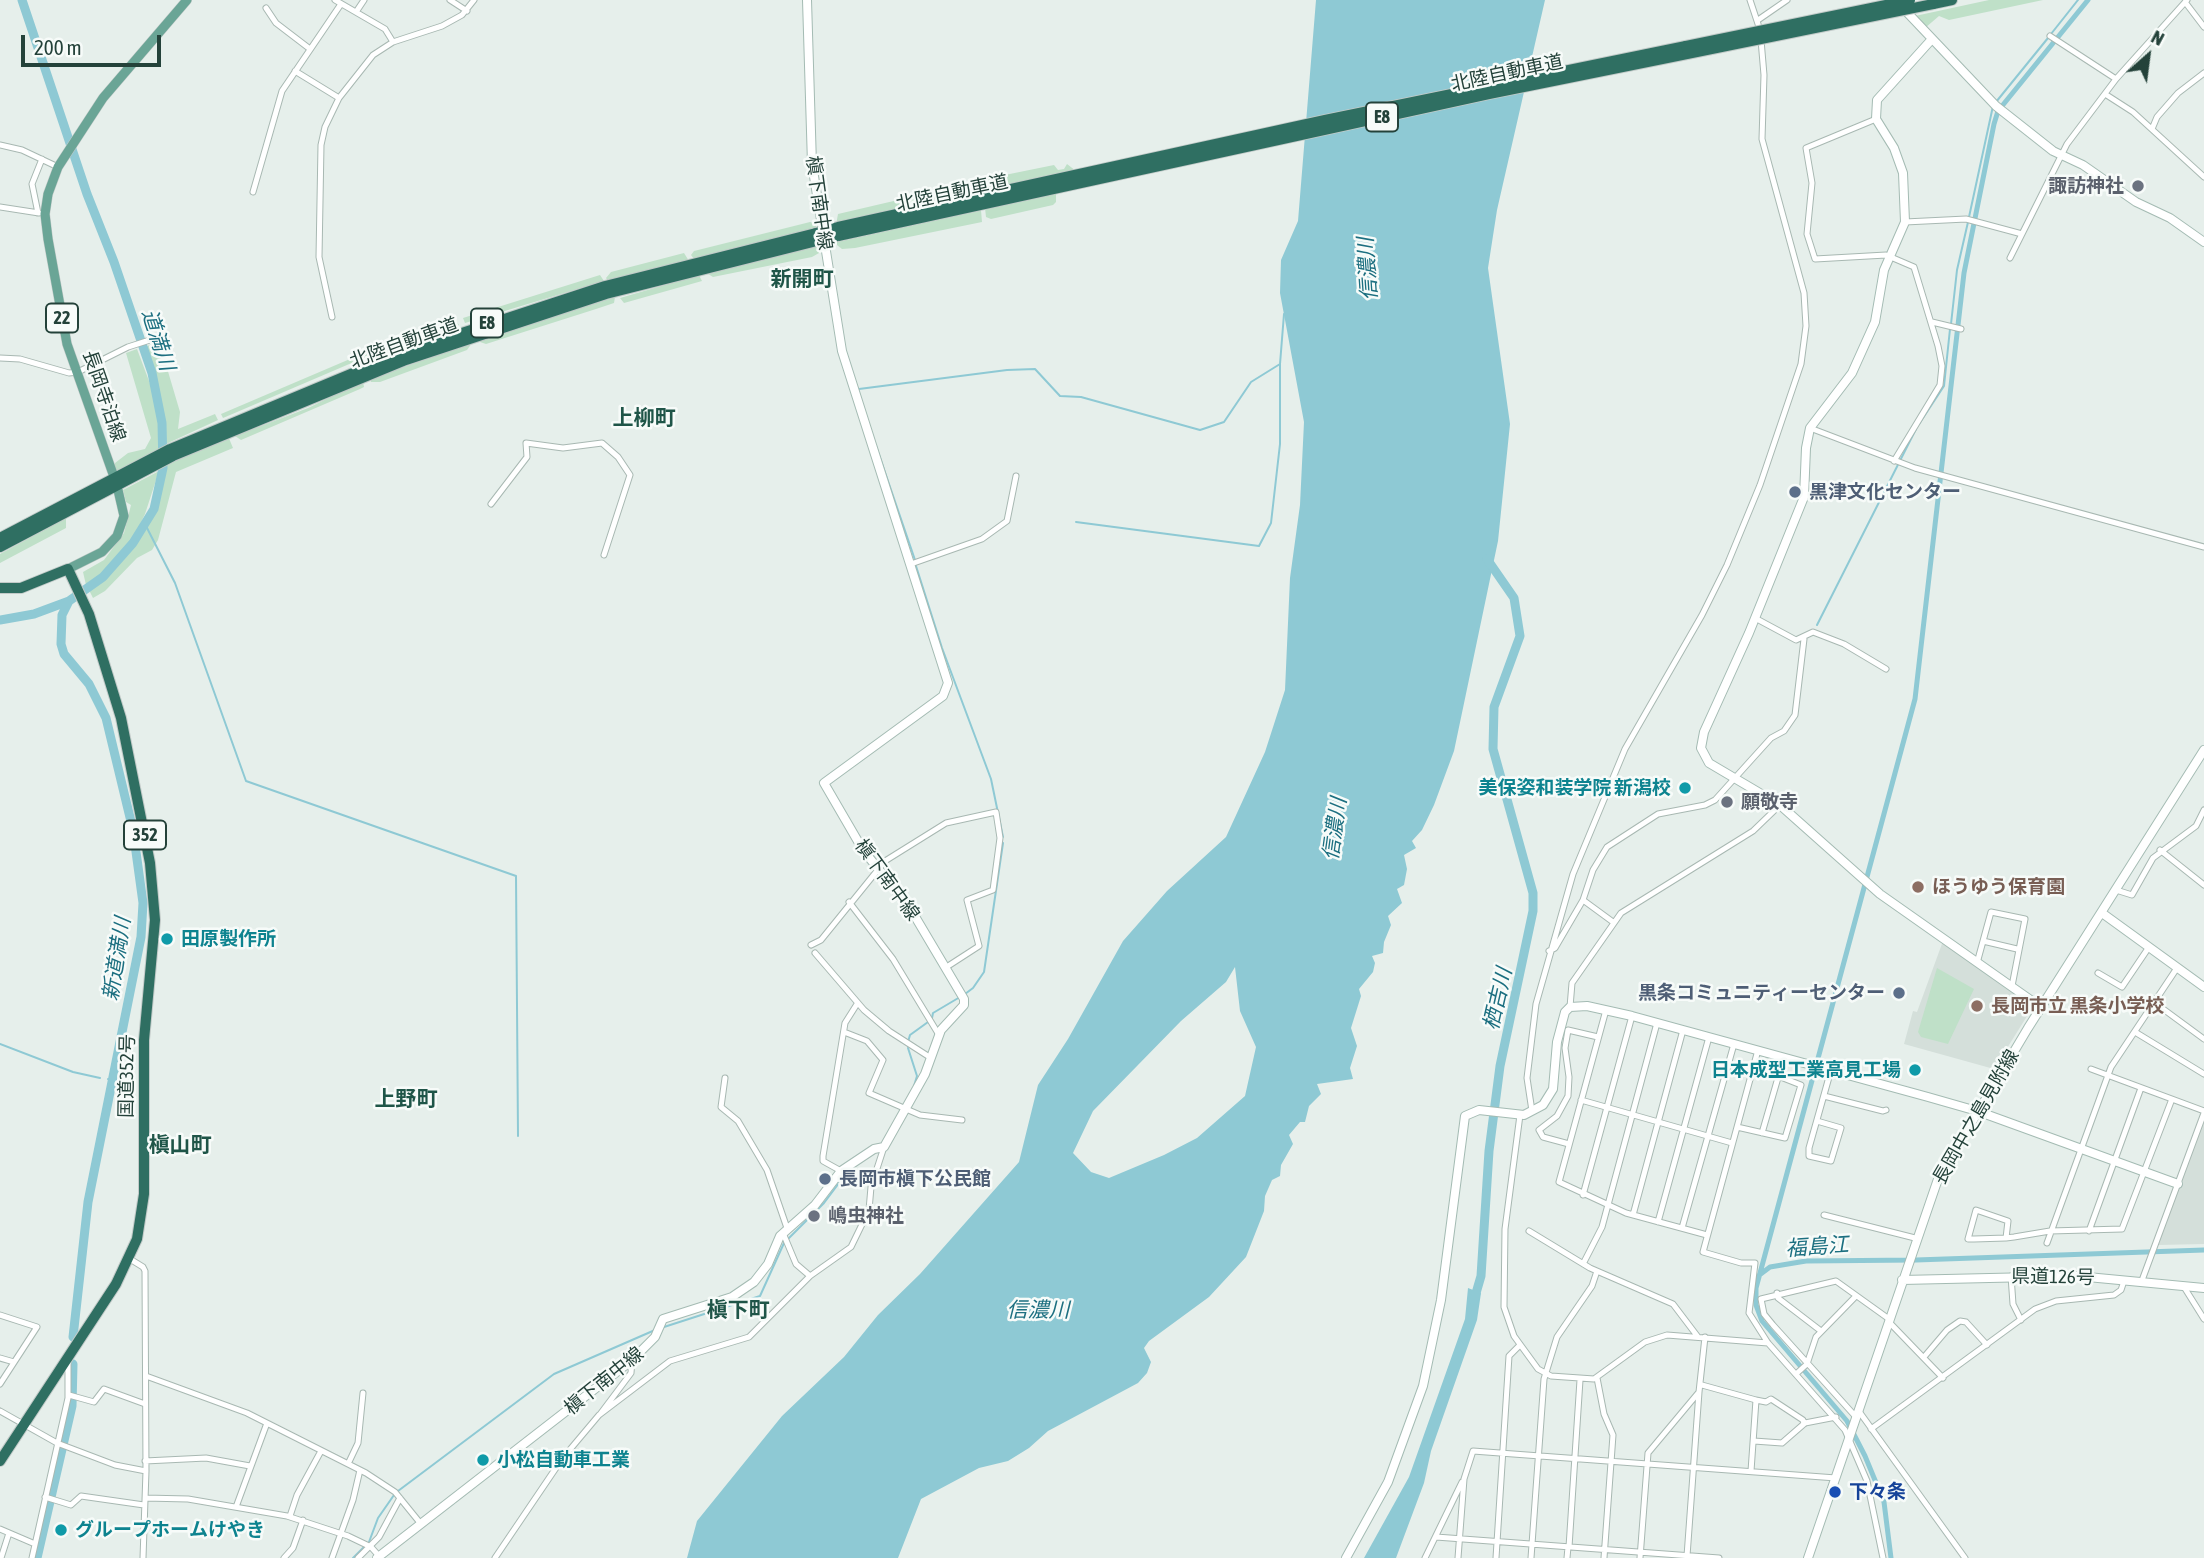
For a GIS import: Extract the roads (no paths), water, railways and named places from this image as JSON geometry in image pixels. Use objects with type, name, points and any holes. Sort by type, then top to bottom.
[{"type":"highway","name":"北陸自動車道","points":[[1077,180],[1325,120],[1910,0]]},
{"type":"highway","name":"北陸自動車道","points":[[0,538],[172,452],[341,376],[466,330],[638,277],[1077,180],[1952,0]]},
{"type":"highway","name":"北陸自動車道","points":[[0,547],[148,464]]},
{"type":"highway","name":"国道352号","points":[[0,1461],[130,1259],[139,1231],[144,1194],[144,1040],[155,920],[154,889],[121,718],[102,648],[68,569]]},
{"type":"highway","points":[[0,588],[21,588],[68,569]]},
{"type":"main road","name":"長岡寺泊線","points":[[113,474],[75,371],[42,214],[51,182],[77,136],[121,74],[187,0]]},
{"type":"main road","name":"槇下南中線","points":[[378,1557],[632,1360],[655,1338],[663,1319],[711,1305],[747,1289],[768,1265],[785,1230],[815,1206],[841,1171],[874,1149],[884,1147],[932,1058],[939,1035],[965,1002],[905,900],[858,843],[824,783],[943,696],[948,688],[911,564],[846,366],[834,311],[812,164],[807,0]]},
{"type":"main road","points":[[1895,0],[1999,108],[2061,155],[2083,165],[2140,205],[2170,218],[2204,242]]},
{"type":"main road","points":[[1933,39],[1883,90],[1875,108],[1876,119],[1894,148],[1903,173],[1905,222],[1883,275],[1875,321],[1852,373],[1810,428],[1806,448],[1804,497],[1702,740],[1706,760],[1780,805],[1880,894],[2042,1008]]},
{"type":"main road","points":[[68,569],[102,552],[117,537],[124,516],[118,490]]},
{"type":"main road","name":"長岡中之島見附線","points":[[1808,1558],[1915,1238],[1942,1170],[2204,750]]},
{"type":"main road","points":[[2102,913],[2204,988]]},
{"type":"main road","points":[[1346,1558],[1388,1482],[1423,1386],[1441,1300],[1464,1121],[1472,1111],[1518,1115],[1532,1112],[1551,1094],[1560,1028],[1570,1007],[1606,1010],[1632,1016],[1978,1111],[2178,1184]]},
{"type":"main road","name":"県道126号","points":[[1902,1279],[2077,1276],[2204,1288]]},
{"type":"street","points":[[356,12],[364,0]]},
{"type":"street","points":[[450,0],[467,11]]},
{"type":"street","points":[[332,317],[319,257],[321,145],[325,127],[340,98],[367,60],[393,42],[442,26],[467,11],[474,0]]},
{"type":"street","points":[[1532,1112],[1527,1085],[1536,1004],[1549,951],[1583,847],[1625,749],[1702,615],[1745,526],[1801,364],[1806,326],[1804,293],[1762,139],[1764,66],[1758,20],[1750,0]]},
{"type":"street","points":[[1758,20],[1787,0]]},
{"type":"street","points":[[2010,258],[2061,155],[2116,79],[2186,1],[2204,27]]},
{"type":"street","points":[[253,192],[282,91],[338,2],[385,29],[393,42]]},
{"type":"street","points":[[267,8],[276,23],[310,49]]},
{"type":"street","points":[[2050,36],[2116,79]]},
{"type":"street","points":[[295,71],[340,98]]},
{"type":"street","points":[[2152,129],[2157,117],[2178,93],[2204,74]]},
{"type":"street","points":[[2105,94],[2152,129],[2204,177]]},
{"type":"street","points":[[1876,119],[1807,148],[1812,183],[1807,234],[1815,259],[1890,256],[1912,264],[1932,322],[1942,366],[1940,385],[1894,461]]},
{"type":"street","points":[[0,145],[60,163]]},
{"type":"street","points":[[0,207],[42,214],[32,184],[42,159]]},
{"type":"street","points":[[1905,222],[1966,219],[2022,234]]},
{"type":"street","points":[[1932,322],[1961,330]]},
{"type":"street","points":[[0,358],[20,359],[69,373],[153,339]]},
{"type":"street","points":[[1810,428],[1894,461],[2204,547]]},
{"type":"street","points":[[491,504],[527,457],[526,443],[563,448],[602,443],[618,457],[629,475],[604,555]]},
{"type":"street","points":[[911,564],[982,539],[1007,521],[1016,476]]},
{"type":"street","points":[[1755,618],[1792,638],[1804,639],[1813,632],[1853,648],[1886,669]]},
{"type":"street","points":[[1549,951],[1555,948],[1583,900],[1598,861],[1617,838],[1665,811],[1710,802],[1771,738],[1784,731],[1795,715],[1804,639]]},
{"type":"street","points":[[1570,1007],[1572,983],[1613,922],[1628,906],[1753,831],[1780,805]]},
{"type":"street","points":[[2116,890],[2132,895],[2153,858],[2196,826],[2204,810]]},
{"type":"street","points":[[811,945],[821,940],[878,867],[938,827],[996,812],[1000,838],[993,890],[967,900],[979,946],[945,968]]},
{"type":"street","points":[[2196,826],[2204,829]]},
{"type":"street","points":[[2161,850],[2204,885]]},
{"type":"street","points":[[2141,851],[2153,858]]},
{"type":"street","points":[[1583,900],[1613,922]]},
{"type":"street","points":[[849,902],[893,959],[939,1035]]},
{"type":"street","points":[[1977,963],[1991,912],[2025,919],[2011,987]]},
{"type":"street","points":[[1983,941],[2017,949]]},
{"type":"street","points":[[2098,973],[2122,987],[2149,947]]},
{"type":"street","points":[[815,953],[857,1004],[889,1031],[932,1058]]},
{"type":"street","points":[[2047,1243],[2108,1076],[2177,968]]},
{"type":"street","points":[[2155,1003],[2204,1039]]},
{"type":"street","points":[[841,1171],[823,1161],[823,1156],[846,1018],[857,1004]]},
{"type":"street","points":[[1606,1010],[1559,1182],[1633,1215],[1707,1235]]},
{"type":"street","points":[[1583,1195],[1632,1016]]},
{"type":"street","points":[[1584,1264],[1602,1227],[1657,1023]]},
{"type":"street","points":[[1569,1144],[1543,1137],[1539,1130],[1557,1116],[1566,1100],[1569,1077],[1565,1048],[1568,1030],[1598,1037]]},
{"type":"street","points":[[1633,1215],[1683,1030]]},
{"type":"street","points":[[844,1032],[867,1041],[883,1060],[869,1093],[924,1116],[962,1120]]},
{"type":"street","points":[[2135,1032],[2204,1074]]},
{"type":"street","points":[[1658,1222],[1709,1037]]},
{"type":"street","points":[[1682,1228],[1734,1044]]},
{"type":"street","points":[[1758,1050],[1703,1252],[1741,1263],[1755,1263],[1749,1313],[1768,1343],[1836,1418],[1849,1437],[1867,1481],[1883,1558]]},
{"type":"street","points":[[1762,1133],[1784,1057]]},
{"type":"street","points":[[2091,1069],[2204,1112],[2141,1283]]},
{"type":"street","points":[[1817,1121],[1841,1128],[1831,1161],[1808,1156],[1817,1121],[1831,1070]]},
{"type":"street","points":[[1737,1126],[1785,1138],[1800,1083],[1779,1076]]},
{"type":"street","points":[[724,1078],[721,1107],[738,1121],[767,1170],[777,1193],[796,1264],[810,1276]]},
{"type":"street","points":[[2089,1231],[2141,1088]]},
{"type":"street","points":[[1824,1096],[1886,1110]]},
{"type":"street","points":[[2006,1238],[2008,1221],[1976,1210],[1968,1239],[2006,1238],[2050,1231],[2089,1231],[2124,1227],[2172,1099]]},
{"type":"street","points":[[1581,1100],[1732,1143]]},
{"type":"street","points":[[1518,1115],[1505,1229],[1504,1307],[1520,1345],[1546,1374],[1580,1380],[1597,1378],[1653,1338],[1667,1335],[1768,1343]]},
{"type":"street","points":[[599,1415],[670,1361],[749,1337],[810,1276],[853,1244],[869,1210],[871,1187],[884,1147]]},
{"type":"street","points":[[1825,1215],[1915,1238]]},
{"type":"street","points":[[1529,1231],[1597,1271],[1673,1304],[1702,1337],[1701,1388],[1687,1557]]},
{"type":"street","points":[[130,1259],[144,1267],[145,1271],[146,1471],[143,1558]]},
{"type":"street","points":[[1531,1558],[1546,1374],[1557,1337],[1592,1286],[1597,1271]]},
{"type":"street","points":[[2011,1276],[2013,1304],[2021,1320]]},
{"type":"street","points":[[1943,1378],[1889,1321],[1844,1284],[1833,1281],[1777,1293],[1761,1300],[1764,1314],[1806,1365],[1871,1429],[1965,1558]]},
{"type":"street","points":[[1871,1429],[2021,1320],[2049,1303],[2114,1295],[2121,1290],[2124,1281]]},
{"type":"street","points":[[2183,1287],[2204,1319]]},
{"type":"street","points":[[1777,1293],[1778,1298],[1821,1331]]},
{"type":"street","points":[[1797,1373],[1806,1365],[1821,1331],[1856,1296]]},
{"type":"street","points":[[0,1315],[37,1327],[0,1384]]},
{"type":"street","points":[[1924,1357],[1947,1330],[1960,1321],[1966,1322],[1987,1345]]},
{"type":"street","points":[[1496,1558],[1509,1356],[1520,1345]]},
{"type":"street","points":[[0,1357],[14,1362]]},
{"type":"street","points":[[32,1558],[61,1445],[69,1395],[68,1358]]},
{"type":"street","points":[[495,1558],[566,1453],[631,1373],[632,1360]]},
{"type":"street","points":[[146,1376],[267,1423],[360,1470],[384,1484],[421,1524]]},
{"type":"street","points":[[1597,1378],[1604,1414],[1613,1436],[1604,1558]]},
{"type":"street","points":[[1567,1558],[1580,1380]]},
{"type":"street","points":[[1701,1388],[1766,1402],[1771,1399],[1803,1420],[1804,1424]]},
{"type":"street","points":[[1641,1555],[1648,1453],[1701,1388]]},
{"type":"street","points":[[69,1395],[94,1402],[104,1389],[145,1404]]},
{"type":"street","points":[[348,1464],[358,1443],[363,1393]]},
{"type":"street","points":[[1751,1471],[1756,1400]]},
{"type":"street","points":[[0,1411],[61,1445],[114,1465],[146,1471]]},
{"type":"street","points":[[1754,1441],[1782,1443],[1804,1424],[1820,1418],[1836,1418]]},
{"type":"street","points":[[236,1507],[267,1423]]},
{"type":"street","points":[[290,1516],[297,1494],[321,1451]]},
{"type":"street","points":[[1425,1558],[1464,1479],[1473,1451],[1836,1478]]},
{"type":"street","points":[[145,1461],[206,1458],[250,1466]]},
{"type":"street","points":[[332,1558],[353,1500],[360,1470]]},
{"type":"street","points":[[1458,1558],[1464,1479]]},
{"type":"street","points":[[49,1498],[71,1505],[81,1496],[144,1502],[188,1499],[290,1516],[340,1532],[371,1547],[378,1557]]},
{"type":"street","points":[[358,1558],[379,1537],[400,1499]]},
{"type":"street","points":[[284,1558],[293,1548],[303,1520]]},
{"type":"street","points":[[0,1529],[35,1544]]},
{"type":"street","points":[[1,1558],[9,1533]]},
{"type":"street","points":[[1436,1537],[1605,1549],[1641,1555],[1719,1558]]},
{"type":"water","name":"信濃川","points":[[1316,0],[1545,0],[1497,210],[1488,268],[1510,424],[1498,541],[1454,751],[1434,805],[1422,830],[1412,841],[1416,848],[1404,855],[1407,869],[1404,885],[1397,889],[1402,903],[1388,916],[1391,925],[1383,953],[1372,956],[1375,963],[1373,972],[1359,989],[1361,996],[1351,1028],[1357,1046],[1350,1068],[1353,1079],[1317,1084],[1321,1094],[1309,1106],[1305,1122],[1300,1122],[1289,1135],[1293,1144],[1281,1165],[1280,1176],[1272,1180],[1265,1196],[1264,1211],[1246,1257],[1209,1297],[1149,1341],[1144,1348],[1151,1362],[1147,1373],[1138,1383],[1048,1431],[1029,1448],[1008,1461],[979,1468],[921,1499],[898,1558],[687,1558],[697,1521],[782,1416],[844,1357],[878,1315],[920,1274],[1019,1162],[1038,1085],[1068,1039],[1123,941],[1167,891],[1226,837],[1265,752],[1285,690],[1290,578],[1300,505],[1304,422],[1280,293],[1281,260],[1298,221]],"holes":[[[1235,967],[1240,1011],[1256,1047],[1245,1096],[1197,1138],[1164,1155],[1109,1178],[1091,1172],[1073,1153],[1093,1111],[1181,1021],[1226,982]]]},
{"type":"water","points":[[1468,1288],[1481,1293],[1477,1320],[1431,1451],[1424,1483],[1396,1558],[1364,1558],[1409,1477],[1465,1319]]},
{"type":"waterway","name":"道満川","points":[[0,620],[34,614],[69,601],[103,577],[133,543],[154,509],[163,468],[162,423],[152,373],[114,262],[87,194],[22,0]]},
{"type":"waterway","points":[[2051,34],[2078,0]]},
{"type":"waterway","points":[[1891,1558],[1884,1502],[1865,1456],[1847,1421],[1762,1321],[1756,1305],[1756,1288],[1915,699],[1964,273],[1994,124],[1998,111],[2088,0]]},
{"type":"waterway","points":[[1996,102],[2048,38]]},
{"type":"waterway","points":[[1969,217],[1993,106]]},
{"type":"waterway","points":[[1951,324],[1957,270],[1968,222]]},
{"type":"waterway","points":[[859,389],[1007,370],[1035,369],[1060,396],[1081,397],[1200,430],[1224,422],[1251,382],[1280,364],[1284,314]]},
{"type":"waterway","points":[[1919,424],[1944,386],[1950,329]]},
{"type":"waterway","points":[[1076,522],[1259,546],[1271,523],[1280,444],[1280,364]]},
{"type":"waterway","points":[[1817,625],[1916,429]]},
{"type":"waterway","points":[[876,446],[915,560]]},
{"type":"waterway","points":[[145,524],[175,583],[246,781],[516,876],[518,1136]]},
{"type":"waterway","name":"栖吉川","points":[[1474,1300],[1481,1276],[1489,1151],[1500,1066],[1533,911],[1533,893],[1493,749],[1494,707],[1520,636],[1514,598],[1487,559]]},
{"type":"waterway","points":[[916,566],[942,648],[991,779],[1003,837]]},
{"type":"waterway","name":"新道満川","points":[[69,601],[62,615],[61,644],[64,654],[89,684],[106,718],[133,830],[143,903],[141,937],[88,1202],[73,1337]]},
{"type":"waterway","points":[[965,994],[973,988],[984,972],[1003,843]]},
{"type":"waterway","points":[[932,1018],[933,1013],[960,997]]},
{"type":"waterway","points":[[908,1042],[910,1035],[928,1022]]},
{"type":"waterway","points":[[0,1044],[73,1072],[100,1078]]},
{"type":"waterway","points":[[908,1048],[917,1076],[914,1086]]},
{"type":"waterway","name":"新道満川","points":[[108,1079],[113,1081]]},
{"type":"waterway","points":[[664,1327],[760,1296],[784,1243],[824,1203],[848,1171]]},
{"type":"waterway","name":"福島江","points":[[1758,1276],[1770,1267],[1806,1261],[2204,1250]]},
{"type":"waterway","points":[[398,1491],[554,1374],[655,1330]]},
{"type":"waterway","name":"新道満川","points":[[37,1558],[72,1406],[73,1364]]},
{"type":"waterway","points":[[369,1542],[378,1518],[394,1495]]},
{"type":"waterway","points":[[353,1558],[365,1546]]},
{"type":"place","name":"諏訪神社","points":[[2138,186]]},
{"type":"place","name":"黒津文化センター","points":[[1795,492]]},
{"type":"place","name":"美保姿和装学院 新潟校","points":[[1685,788]]},
{"type":"place","name":"願敬寺","points":[[1727,802]]},
{"type":"place","name":"ほうゆう保育園","points":[[1918,887]]},
{"type":"place","name":"田原製作所","points":[[167,939]]},
{"type":"place","name":"黒条コミュニティーセンター","points":[[1899,993]]},
{"type":"place","name":"長岡市立 黒条小学校","points":[[1977,1006]]},
{"type":"place","name":"日本成型工業高見工場","points":[[1915,1070]]},
{"type":"place","name":"長岡市槇下公民館","points":[[825,1179]]},
{"type":"place","name":"嶋虫神社","points":[[814,1216]]},
{"type":"place","name":"小松自動車工業","points":[[483,1460]]},
{"type":"place","name":"下々条","points":[[1835,1492]]},
{"type":"place","name":"グループホームけやき","points":[[61,1530]]},
{"type":"district","name":"新開町","points":[[802,279]]},
{"type":"district","name":"上柳町","points":[[644,418]]},
{"type":"district","name":"上野町","points":[[406,1099]]},
{"type":"district","name":"槇山町","points":[[180,1145]]},
{"type":"district","name":"槇下町","points":[[738,1310]]}]
